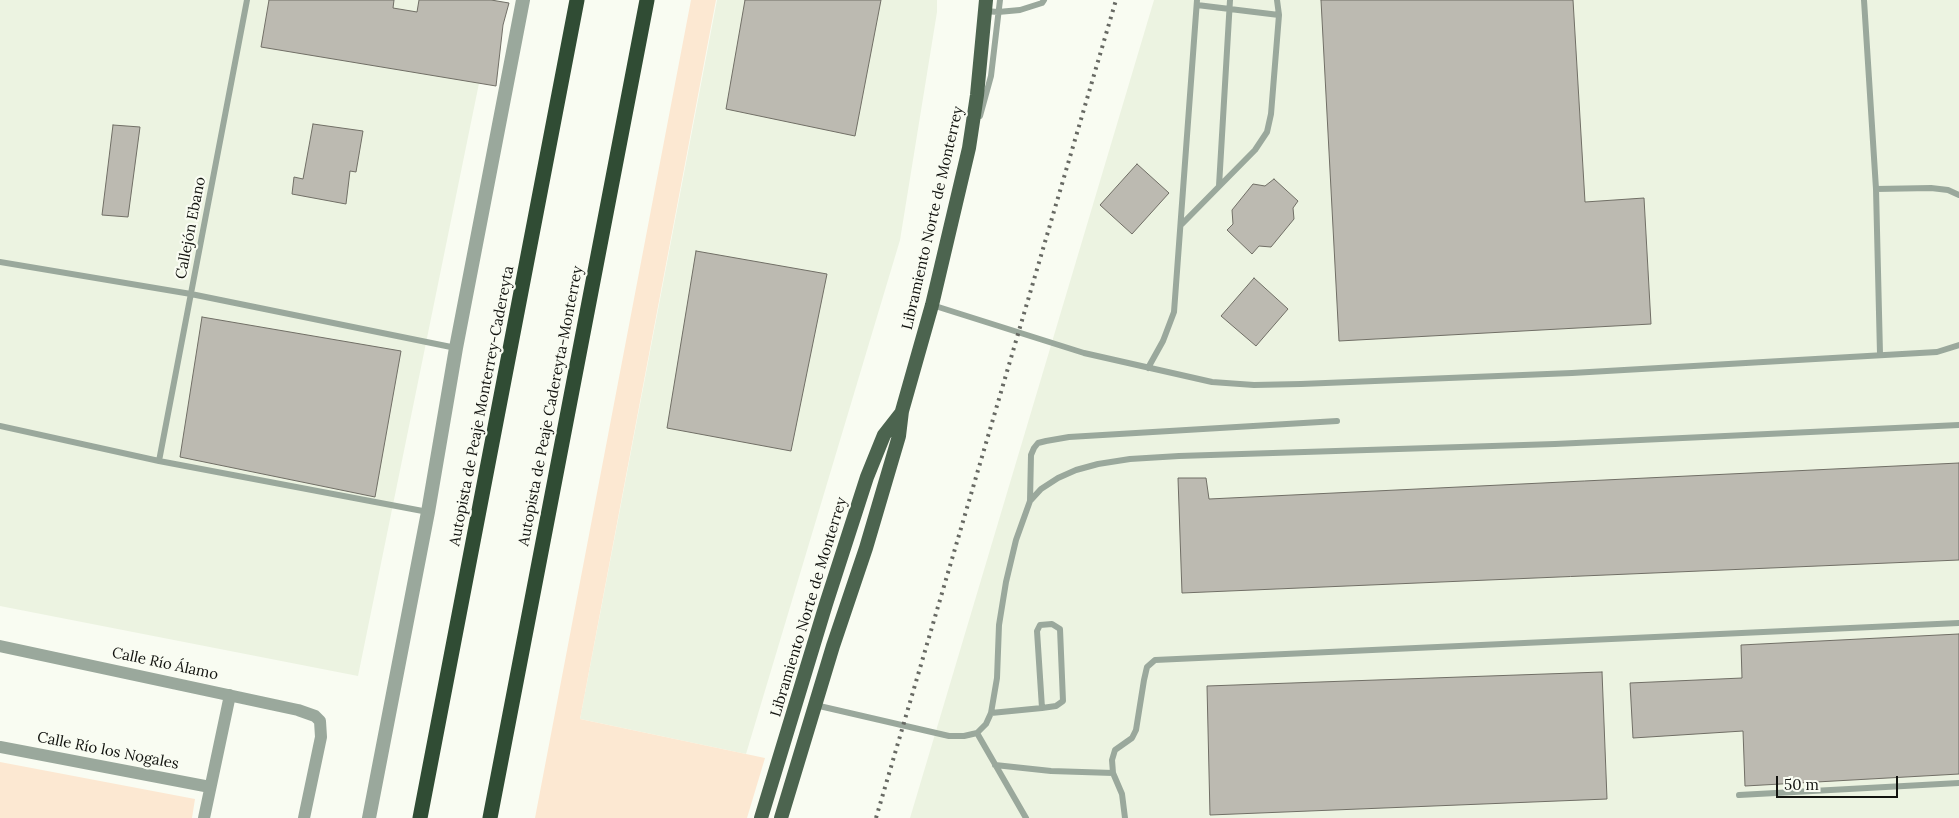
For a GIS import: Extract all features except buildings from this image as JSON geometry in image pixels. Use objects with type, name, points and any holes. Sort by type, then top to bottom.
[{"type":"highway","name":"Autopista de Peaje Monterrey-Cadereyta","points":[[420,818],[578,0]]},
{"type":"highway","name":"Autopista de Peaje Cadereyta-Monterrey","points":[[490,818],[647,0]]},
{"type":"main road","name":"Libramiento Norte de Monterrey","points":[[781,818],[833,646],[866,548],[899,436],[902,411],[932,305],[969,148],[990,8]]},
{"type":"main road","name":"Libramiento Norte de Monterrey","points":[[761,818],[841,556],[876,453],[884,436],[902,411]]},
{"type":"main road","points":[[769,818],[797,735],[815,705],[816,680],[834,603],[841,556]]},
{"type":"street","points":[[370,818],[428,512],[456,348],[523,0]]},
{"type":"street","name":"Calle Río Álamo","points":[[0,646],[309,713],[320,720],[321,737],[304,818]]},
{"type":"street","points":[[204,818],[230,695]]},
{"type":"street","name":"Calle Río los Nogales","points":[[0,747],[210,787]]},
{"type":"lane","name":"Callejón Ebano","points":[[159,461],[248,0]]},
{"type":"lane","points":[[990,8],[1000,0]]},
{"type":"lane","points":[[990,8],[1020,10],[1042,3],[1044,0]]},
{"type":"lane","points":[[1219,186],[1230,0]]},
{"type":"lane","points":[[1181,226],[1255,150],[1267,132],[1271,114],[1279,15],[1278,0]]},
{"type":"lane","points":[[1864,0],[1876,189],[1880,354]]},
{"type":"lane","points":[[1148,368],[1163,341],[1174,312],[1197,2],[1279,15]]},
{"type":"lane","points":[[1876,189],[1931,188],[1948,190],[1959,195]]},
{"type":"lane","points":[[0,262],[191,294],[456,348]]},
{"type":"lane","points":[[932,305],[1084,353],[1212,382],[1301,384],[1572,373],[1937,352],[1959,345]]},
{"type":"lane","points":[[815,705],[949,736],[977,733],[986,724],[991,713],[997,678],[999,624],[1006,582],[1016,540],[1030,501],[1031,455],[1038,444],[1046,441],[1078,437],[1337,421]]},
{"type":"lane","points":[[1030,501],[1041,489],[1058,478],[1076,470],[1130,459],[1301,451],[1555,444],[1959,425]]},
{"type":"lane","points":[[0,426],[159,461],[428,512]]},
{"type":"lane","points":[[1125,818],[1122,794],[1113,773],[1112,760],[1115,750],[1132,738],[1136,730],[1147,667],[1155,660],[1959,623]]},
{"type":"lane","points":[[991,713],[1042,708],[1056,706],[1063,701],[1060,629],[1052,624],[1040,625],[1037,631],[1042,708]]},
{"type":"lane","points":[[977,733],[1026,818]]},
{"type":"lane","points":[[995,765],[1051,771],[1113,773]]},
{"type":"lane","points":[[1739,795],[1959,783]]},
{"type":"shaded area","points":[[0,0],[496,0],[358,676],[0,606]]},
{"type":"shaded area","points":[[691,0],[716,0],[580,719],[765,758],[747,818],[535,818]]},
{"type":"shaded area","points":[[717,0],[937,0],[937,12],[900,240],[746,754],[580,719]]},
{"type":"shaded area","points":[[1154,0],[1959,0],[1959,818],[910,818]]},
{"type":"shaded area","points":[[0,762],[195,799],[192,818],[0,818]]},
{"type":"railway","points":[[876,818],[1116,0]]}]
